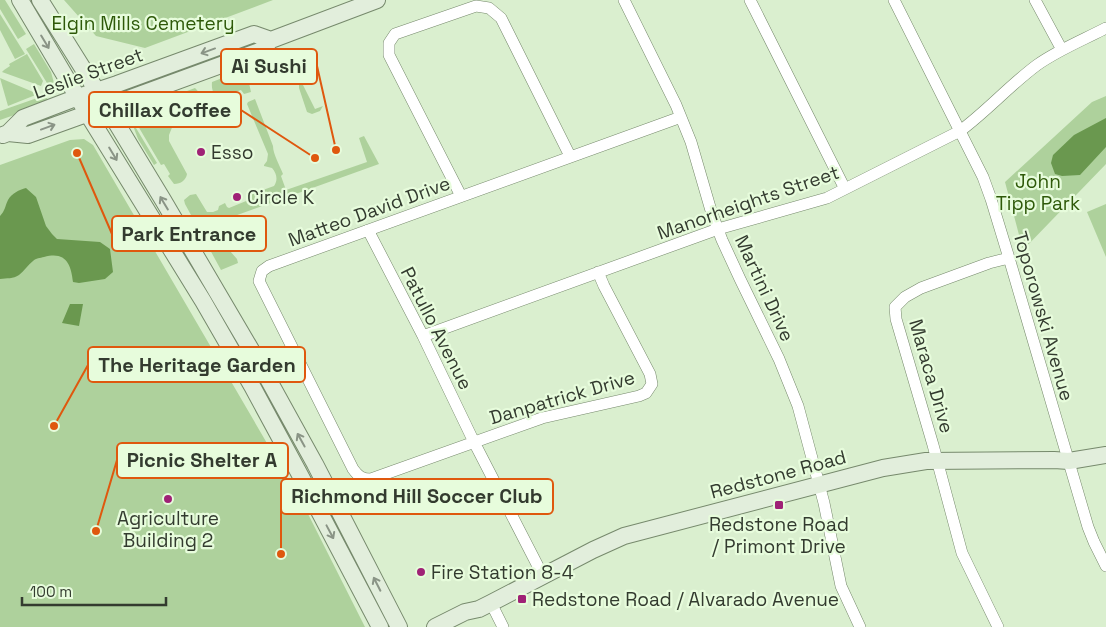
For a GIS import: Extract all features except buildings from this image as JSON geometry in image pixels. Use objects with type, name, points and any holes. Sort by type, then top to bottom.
[{"type":"main road","points":[[20,0],[203,301],[303,480],[380,627]]},
{"type":"main road","points":[[40,0],[202,265],[266,377],[315,464],[398,627]]},
{"type":"main road","name":"Leslie Street","points":[[4,135],[28,135],[106,107],[262,50],[270,40],[377,0]]},
{"type":"main road","name":"Leslie Street","points":[[4,135],[23,118],[254,34],[270,40]]},
{"type":"main road","name":"Redstone Road","points":[[435,627],[465,612],[485,606],[624,536],[819,484],[896,465],[938,461],[1069,461],[1106,455]]},
{"type":"main road","name":"Redstone Road","points":[[457,627],[470,620],[485,606]]},
{"type":"street","name":"Martini Drive","points":[[624,0],[674,99],[691,142],[718,229],[779,360],[798,406],[819,484],[841,586],[860,627]]},
{"type":"street","points":[[750,0],[845,189]]},
{"type":"street","name":"Toporowski Avenue","points":[[894,0],[983,177],[1009,258],[1088,527],[1106,566]]},
{"type":"street","points":[[1035,0],[1062,50]]},
{"type":"street","points":[[461,196],[389,55],[389,43],[395,34],[476,6],[489,8],[501,18],[570,156]]},
{"type":"street","name":"Manorheights Street","points":[[423,336],[718,229],[827,198],[960,131],[978,118],[1038,65],[1062,50],[1106,28]]},
{"type":"street","name":"Matteo David Drive","points":[[474,442],[376,478],[362,478],[357,475],[261,286],[259,281],[262,270],[681,117]]},
{"type":"street","name":"Patullo Avenue","points":[[368,230],[543,576]]},
{"type":"street","name":"Maraca Drive","points":[[938,461],[896,320],[895,307],[905,297],[921,288],[1009,258]]},
{"type":"street","name":"Danpatrick Drive","points":[[474,442],[542,418],[642,395],[648,390],[652,384],[650,374],[598,272]]},
{"type":"street","points":[[938,461],[962,553],[998,627]]},
{"type":"street","points":[[485,606],[504,627]]},
{"type":"green space","points":[[0,0],[5,0],[26,34],[18,39],[0,9]]},
{"type":"green space","name":"Elgin Mills Cemetery","points":[[64,0],[273,0],[145,48],[96,36]]},
{"type":"green space","points":[[0,14],[25,54],[15,59],[0,30]]},
{"type":"green space","points":[[34,44],[51,72],[54,83],[47,83],[26,49]]},
{"type":"green space","points":[[27,54],[43,81],[41,86],[2,72],[10,66],[9,64]]},
{"type":"green space","points":[[269,60],[274,74],[249,83],[251,92],[244,94],[241,90],[222,96],[214,93],[212,82]]},
{"type":"green space","points":[[0,78],[38,94],[8,106]]},
{"type":"green space","points":[[301,81],[315,109],[323,106],[320,111],[312,114],[307,112],[299,88]]},
{"type":"green space","points":[[195,88],[200,94],[200,102],[196,106],[177,115],[169,135],[169,141],[187,174],[183,181],[174,184],[168,176],[170,174],[164,164],[161,165],[136,120],[163,100]]},
{"type":"green space","points":[[43,96],[48,99],[40,106],[0,120],[0,111]]},
{"type":"green space","name":"John Tipp Park","points":[[1106,96],[1106,164],[1023,250],[1005,182],[1092,102]]},
{"type":"green space","points":[[255,99],[283,174],[281,176],[286,190],[367,162],[359,138],[364,136],[379,164],[215,223],[220,235],[223,234],[230,251],[238,263],[221,270],[184,200],[190,195],[196,194],[207,212],[213,212],[225,203],[229,208],[251,199],[249,195],[274,186],[276,175],[272,168],[264,166],[268,154],[247,104]]},
{"type":"green space","points":[[132,123],[157,163],[154,165],[138,139]]},
{"type":"green space","points":[[84,139],[93,145],[306,510],[365,627],[0,627],[0,165],[70,140]]},
{"type":"green space","points":[[1106,204],[1106,257],[1087,212]]},
{"type":"shaded area","points":[[1106,118],[1106,147],[1080,175],[1062,176],[1055,174],[1051,163],[1053,155],[1074,135]]},
{"type":"shaded area","points":[[26,188],[36,197],[46,226],[57,239],[100,242],[110,249],[113,272],[105,279],[79,283],[73,282],[71,270],[66,260],[58,256],[51,256],[35,259],[17,276],[0,279],[0,216],[12,195]]},
{"type":"shaded area","points":[[70,304],[83,304],[79,326],[62,323]]},
{"type":"place","name":"Ai Sushi","points":[[336,150]]},
{"type":"place","name":"Esso","points":[[201,152]]},
{"type":"place","name":"Park Entrance","points":[[77,153]]},
{"type":"place","name":"Chillax Coffee","points":[[315,158]]},
{"type":"place","name":"Circle K","points":[[237,197]]},
{"type":"place","name":"The Heritage Garden","points":[[54,426]]},
{"type":"place","name":"Agriculture Building 2","points":[[168,499]]},
{"type":"place","name":"Redstone Road / Primont Drive","points":[[779,505]]},
{"type":"place","name":"Picnic Shelter A","points":[[96,531]]},
{"type":"place","name":"Richmond Hill Soccer Club","points":[[281,554]]},
{"type":"place","name":"Fire Station 8-4","points":[[421,572]]},
{"type":"place","name":"Redstone Road / Alvarado Avenue","points":[[522,599]]}]
